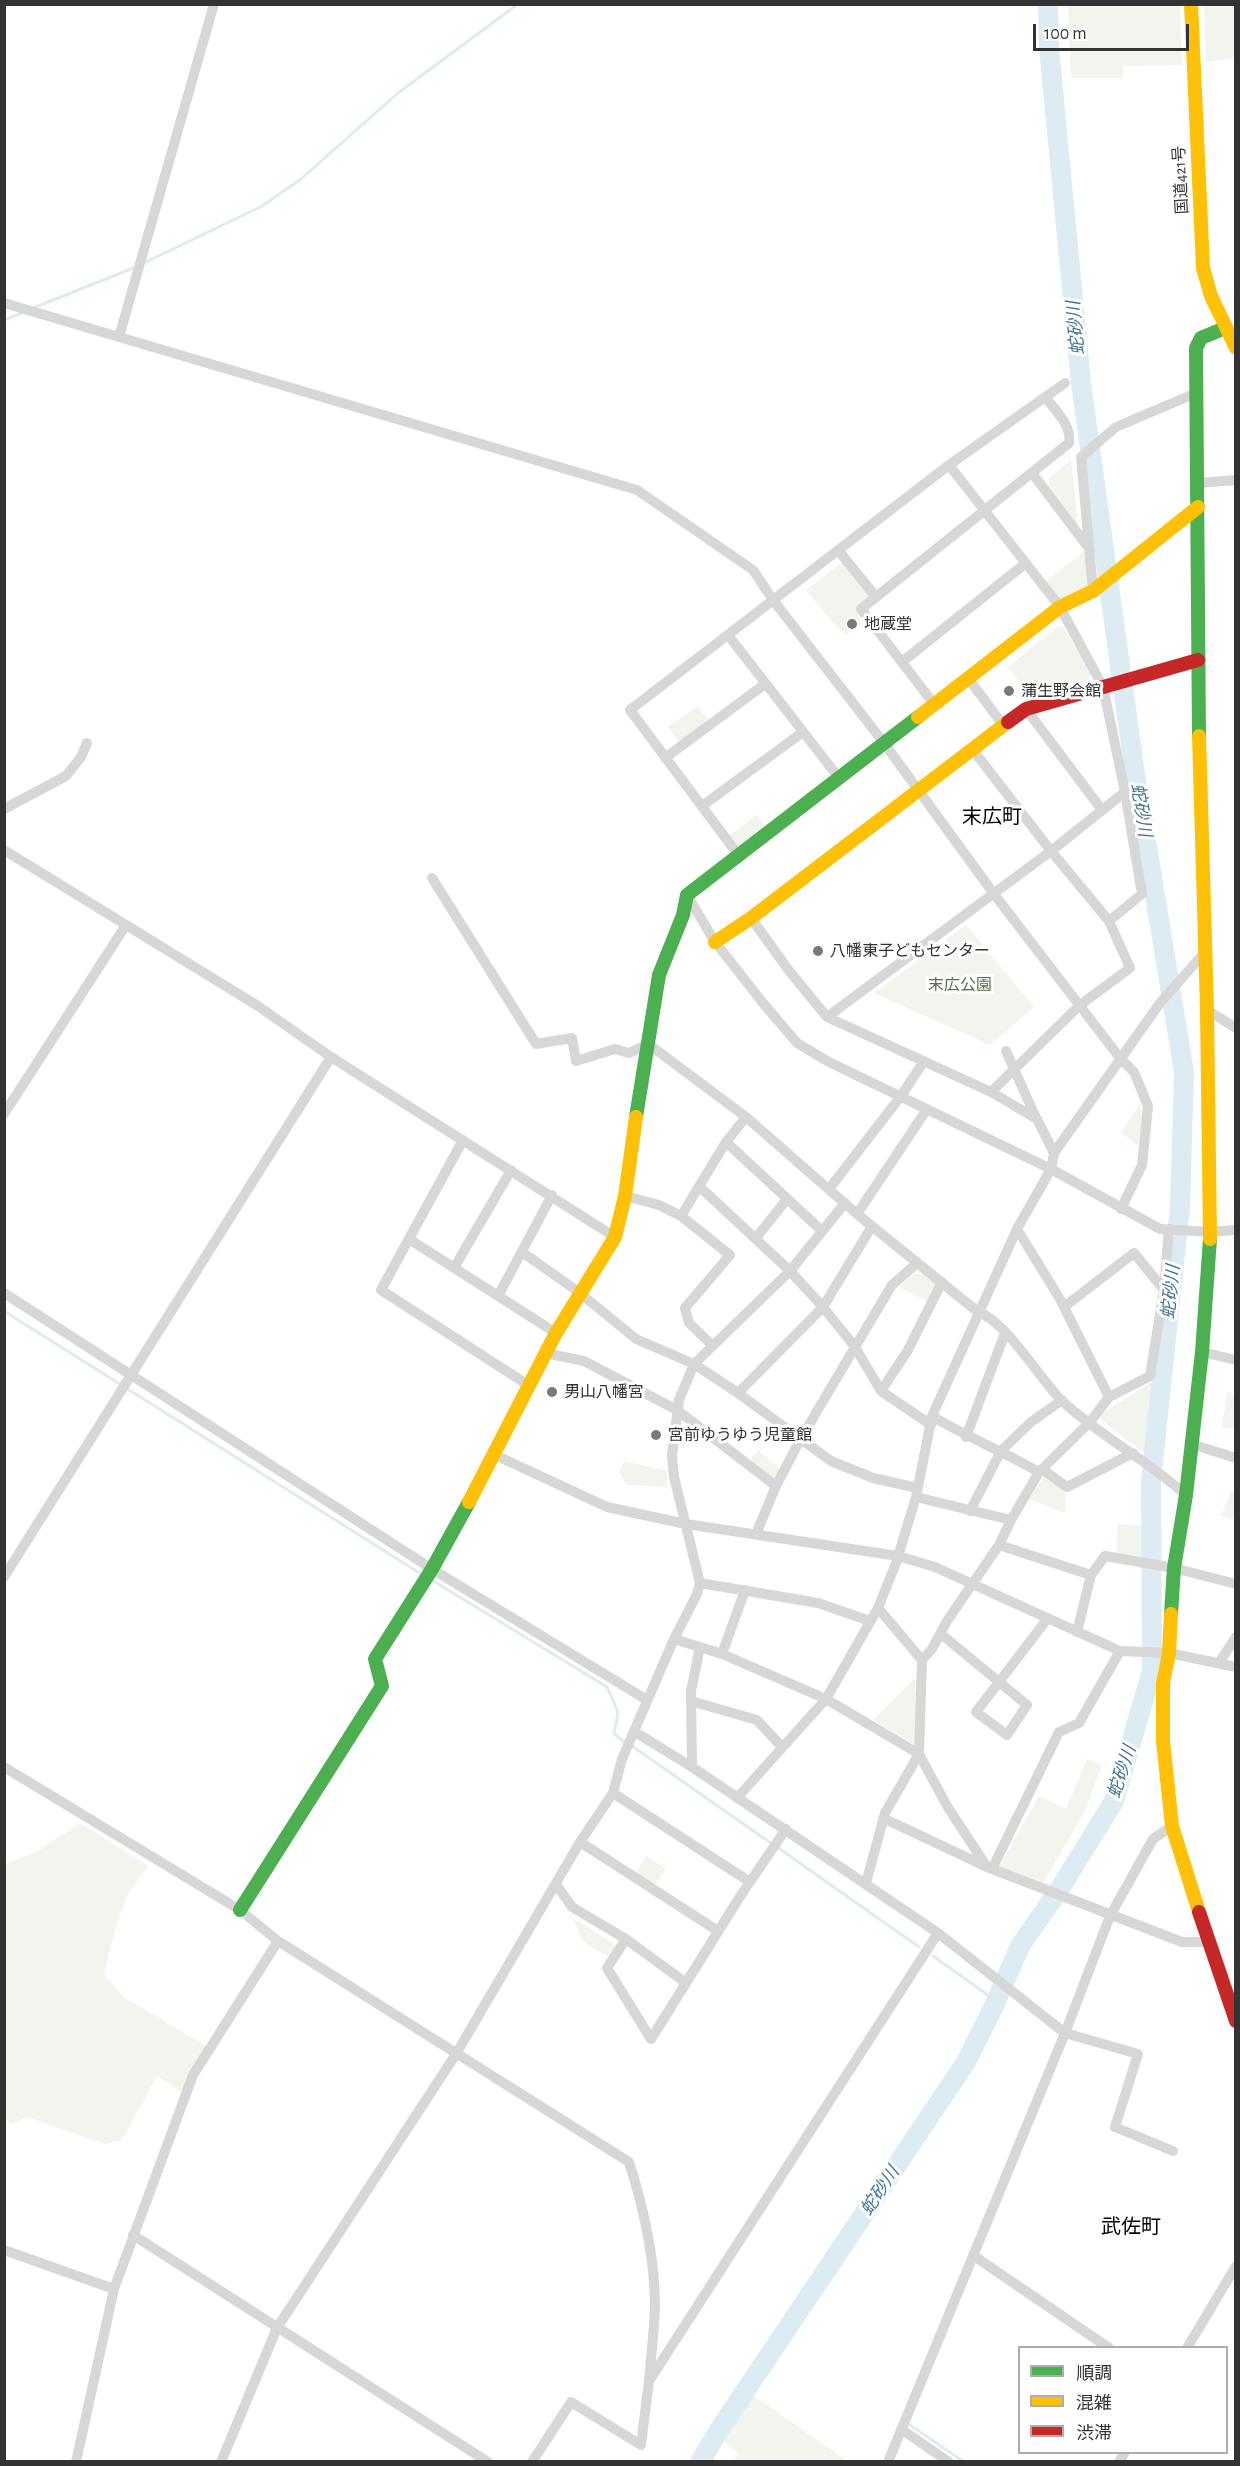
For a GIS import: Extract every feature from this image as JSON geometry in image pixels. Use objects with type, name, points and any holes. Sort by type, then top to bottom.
[{"type":"main road","name":"国道421号","points":[[1191,4],[1203,268],[1211,296],[1236,348]]},
{"type":"main road","points":[[1225,328],[1201,338],[1196,348],[1199,789],[1207,1010],[1210,1232],[1202,1352],[1186,1495],[1174,1568],[1169,1653],[1163,1683],[1163,1741],[1172,1826],[1180,1860],[1236,2021]]},
{"type":"main road","points":[[240,1910],[382,1686],[375,1659],[432,1569],[525,1398],[528,1385],[556,1333],[615,1237],[625,1196],[646,1045],[659,975],[683,915],[687,895],[1060,606],[1094,591],[1117,570],[1198,507]]},
{"type":"main road","points":[[715,942],[751,918],[1026,709],[1198,660]]},
{"type":"street","points":[[119,337],[214,4]]},
{"type":"street","points":[[4,303],[637,490],[753,570],[773,600],[884,743],[994,894],[1120,1058],[1134,1072],[1148,1106],[1142,1165],[1121,1209]]},
{"type":"street","points":[[739,856],[630,710],[949,465],[1065,383]]},
{"type":"street","points":[[1094,591],[1088,548],[1082,457],[1116,427],[1196,393]]},
{"type":"street","points":[[934,704],[861,609],[1069,443],[1071,435],[1067,427],[1046,398]]},
{"type":"street","points":[[949,465],[1060,606],[1103,687],[1125,792],[1142,894],[1109,921]]},
{"type":"street","points":[[1032,473],[1088,548]]},
{"type":"street","points":[[1198,483],[1236,480]]},
{"type":"street","points":[[838,550],[876,597]]},
{"type":"street","points":[[902,662],[1026,563]]},
{"type":"street","points":[[728,635],[839,778]]},
{"type":"street","points":[[968,678],[1003,725]]},
{"type":"street","points":[[665,758],[765,684]]},
{"type":"street","points":[[1026,709],[1102,810]]},
{"type":"street","points":[[702,806],[803,732]]},
{"type":"street","points":[[4,809],[66,776],[81,758],[87,743]]},
{"type":"street","points":[[973,750],[1051,851],[1109,921],[1130,968],[1080,1005],[991,1092]]},
{"type":"street","points":[[827,1017],[1051,851],[1125,792]]},
{"type":"street","points":[[4,850],[258,1006],[331,1057],[615,1237]]},
{"type":"street","points":[[432,878],[536,1044],[572,1038],[576,1061],[615,1049],[629,1053],[646,1045],[651,1046],[746,1117],[857,1214],[978,1312],[985,1314],[1005,1333],[1062,1400],[1167,1478],[1186,1495]]},
{"type":"street","points":[[687,895],[715,942],[797,1043],[829,1062],[1051,1168],[1160,1229],[1210,1232],[1236,1230]]},
{"type":"street","points":[[751,918],[790,972],[827,1017],[991,1092],[1036,1119]]},
{"type":"street","points":[[4,1114],[126,926]]},
{"type":"street","points":[[737,1798],[826,1699],[878,1608],[898,1556],[917,1492],[931,1420],[1017,1229],[1051,1168],[1054,1153],[1160,1003],[1204,952]]},
{"type":"street","points":[[1207,1010],[1236,1028]]},
{"type":"street","points":[[1006,1051],[1016,1068],[1036,1119],[1054,1153]]},
{"type":"street","points":[[4,1577],[331,1057]]},
{"type":"street","points":[[829,1189],[901,1096],[924,1061]]},
{"type":"street","points":[[857,1214],[927,1109]]},
{"type":"street","points":[[681,1216],[726,1142],[746,1117]]},
{"type":"street","points":[[463,1140],[381,1290],[528,1385]]},
{"type":"street","points":[[726,1142],[821,1230]]},
{"type":"street","points":[[454,1268],[511,1170]]},
{"type":"street","points":[[700,1187],[790,1271],[823,1308],[855,1347],[880,1391],[931,1420],[1001,1451],[1067,1487],[1132,1453]]},
{"type":"street","points":[[498,1296],[552,1196]]},
{"type":"street","points":[[625,1196],[659,1205],[681,1216],[730,1255],[686,1308],[689,1323],[712,1345]]},
{"type":"street","points":[[756,1238],[787,1199]]},
{"type":"street","points":[[221,2462],[277,2328],[456,2054],[580,1842],[612,1793],[622,1759],[636,1732],[647,1700],[674,1638],[698,1594],[700,1583],[672,1455],[679,1400],[694,1364],[790,1271],[845,1203]]},
{"type":"street","points":[[738,1393],[823,1308],[872,1226]]},
{"type":"street","points":[[1017,1229],[1065,1307],[1109,1397]]},
{"type":"street","points":[[866,1883],[883,1818],[919,1754],[922,1660],[932,1649],[999,1545],[1011,1520],[1041,1471],[1090,1422],[1109,1397],[1150,1376],[1172,1229]]},
{"type":"street","points":[[409,1239],[556,1333]]},
{"type":"street","points":[[522,1252],[580,1293],[636,1339],[694,1364],[831,1461],[970,1511],[1011,1520]]},
{"type":"street","points":[[1065,1307],[1134,1253],[1164,1290]]},
{"type":"street","points":[[756,1534],[776,1486],[800,1440],[855,1347],[892,1285],[917,1263]]},
{"type":"street","points":[[880,1391],[908,1350],[942,1282]]},
{"type":"street","points":[[4,1293],[432,1569],[647,1700]]},
{"type":"street","points":[[966,1437],[1005,1333]]},
{"type":"street","points":[[1202,1352],[1236,1360]]},
{"type":"street","points":[[546,1353],[584,1360],[677,1410],[776,1486]]},
{"type":"street","points":[[970,1511],[1001,1451],[1031,1422],[1062,1400]]},
{"type":"street","points":[[1191,1443],[1236,1458]]},
{"type":"street","points":[[495,1455],[607,1507],[686,1524],[898,1556],[935,1567],[1120,1651],[1169,1653],[1236,1666]]},
{"type":"street","points":[[999,1545],[1091,1575]]},
{"type":"street","points":[[1077,1632],[1091,1575],[1105,1556],[1174,1568],[1236,1584]]},
{"type":"street","points":[[700,1583],[818,1603],[870,1621]]},
{"type":"street","points":[[722,1654],[745,1590]]},
{"type":"street","points":[[878,1608],[922,1660]]},
{"type":"street","points":[[941,1634],[999,1683],[1027,1706],[1007,1735],[976,1712],[999,1683],[1048,1618]]},
{"type":"street","points":[[1219,1663],[1236,1637]]},
{"type":"street","points":[[674,1638],[722,1654],[826,1699],[919,1754],[947,1806],[989,1868]]},
{"type":"street","points":[[692,1767],[691,1691],[700,1647]]},
{"type":"street","points":[[989,1868],[1059,1732],[1079,1723],[1120,1651]]},
{"type":"street","points":[[691,1701],[757,1719],[782,1747]]},
{"type":"street","points":[[636,1732],[786,1829],[938,1933],[1065,2033],[1138,2054],[1115,2127],[1173,2151]]},
{"type":"street","points":[[4,1767],[240,1910],[278,1941],[629,2162],[642,2201],[651,2248],[655,2307],[650,2381],[640,2445],[571,2402],[532,2462]]},
{"type":"street","points":[[612,1793],[750,1882]]},
{"type":"street","points":[[883,1818],[989,1868],[1110,1916],[1182,1942],[1209,1942]]},
{"type":"street","points":[[888,2462],[1065,2033],[1110,1916],[1153,1839],[1172,1826]]},
{"type":"street","points":[[626,1938],[607,1968],[651,2039],[786,1829]]},
{"type":"street","points":[[580,1842],[718,1932]]},
{"type":"street","points":[[556,1884],[572,1907],[626,1938],[686,1983]]},
{"type":"street","points":[[650,2381],[938,1933]]},
{"type":"street","points":[[76,2462],[114,2289],[193,2075],[278,1941]]},
{"type":"street","points":[[133,2235],[488,2462]]},
{"type":"street","points":[[4,2250],[114,2289]]},
{"type":"street","points":[[974,2256],[1105,2346]]},
{"type":"street","points":[[1188,2346],[1236,2266]]},
{"type":"street","points":[[902,2429],[949,2462]]},
{"type":"green space","points":[[1068,5],[1180,5],[1182,65],[1123,66],[1123,78],[1071,78]]},
{"type":"green space","points":[[1204,5],[1235,5],[1235,58],[1206,62]]},
{"type":"green space","points":[[1071,460],[1078,526],[1048,488],[1049,478]]},
{"type":"green space","points":[[1085,551],[1088,581],[1085,593],[1062,604],[1045,582]]},
{"type":"green space","points":[[842,562],[871,597],[857,614],[861,623],[846,635],[806,590]]},
{"type":"green space","points":[[1059,626],[1064,628],[1091,673],[1086,683],[1032,700],[1008,667]]},
{"type":"green space","points":[[698,706],[712,725],[683,747],[668,727]]},
{"type":"green space","points":[[756,815],[771,834],[739,849],[729,836]]},
{"type":"green space","name":"末広公園","points":[[966,925],[1034,1007],[990,1045],[874,993]]},
{"type":"green space","points":[[1140,1104],[1143,1114],[1138,1146],[1121,1132]]},
{"type":"green space","points":[[913,1274],[922,1274],[934,1279],[936,1287],[927,1301],[899,1287]]},
{"type":"green space","points":[[1152,1382],[1147,1455],[1101,1420],[1102,1413]]},
{"type":"green space","points":[[1227,1392],[1235,1396],[1235,1429],[1222,1427]]},
{"type":"green space","points":[[759,1451],[779,1468],[778,1477],[773,1480],[752,1465],[752,1456]]},
{"type":"green space","points":[[624,1461],[667,1471],[667,1487],[627,1485],[619,1472]]},
{"type":"green space","points":[[1047,1476],[1066,1491],[1065,1513],[1029,1499],[1043,1478]]},
{"type":"green space","points":[[1231,1491],[1235,1492],[1235,1520],[1221,1516]]},
{"type":"green space","points":[[1118,1524],[1146,1526],[1144,1557],[1116,1555]]},
{"type":"green space","points":[[915,1678],[917,1738],[915,1745],[873,1720]]},
{"type":"green space","points":[[1087,1759],[1102,1765],[1085,1811],[1043,1883],[999,1867],[1039,1796],[1066,1809]]},
{"type":"green space","points":[[80,1823],[148,1866],[128,1894],[116,1926],[104,1974],[122,1996],[206,2046],[182,2092],[157,2076],[122,2140],[105,2144],[27,2117],[10,2124],[5,2118],[5,1864],[36,1852]]},
{"type":"green space","points":[[646,1856],[666,1869],[655,1885],[636,1872]]},
{"type":"green space","points":[[573,1918],[616,1945],[608,1957],[583,1942]]},
{"type":"green space","points":[[750,2393],[847,2461],[734,2461],[739,2453],[721,2439]]},
{"type":"waterway","points":[[142,264],[262,206],[301,179],[398,93],[518,4]]},
{"type":"waterway","name":"蛇砂川","points":[[700,2462],[719,2430],[966,2062],[995,2004],[1020,1946],[1059,1890],[1114,1801],[1152,1671],[1151,1481],[1180,1207],[1184,1072],[1135,774],[1081,383],[1049,48],[1048,4]]},
{"type":"waterway","points":[[33,308],[136,267]]},
{"type":"waterway","points":[[4,320],[25,312]]},
{"type":"waterway","points":[[4,1311],[421,1574]]},
{"type":"waterway","points":[[430,1579],[607,1687],[618,1712],[614,1734],[626,1743]]},
{"type":"waterway","points":[[632,1746],[772,1844]]},
{"type":"waterway","points":[[777,1847],[919,1947]]},
{"type":"waterway","points":[[933,1956],[985,1993],[995,2004]]},
{"type":"waterway","points":[[910,2425],[964,2462]]},
{"type":"traffic: fast","points":[[1199,736],[1196,348],[1201,338],[1225,328]]},
{"type":"traffic: fast","points":[[636,1117],[659,975],[683,915],[687,895],[918,717]]},
{"type":"traffic: fast","points":[[1171,1614],[1174,1568],[1186,1495],[1202,1352],[1210,1239]]},
{"type":"traffic: fast","points":[[240,1910],[382,1686],[375,1659],[432,1569],[469,1502]]},
{"type":"traffic: slow","points":[[1191,4],[1203,268],[1211,296],[1236,348]]},
{"type":"traffic: slow","points":[[918,717],[1060,607],[1093,591],[1198,507]]},
{"type":"traffic: slow","points":[[715,942],[751,918],[1008,722]]},
{"type":"traffic: slow","points":[[1199,736],[1207,1010],[1210,1239]]},
{"type":"traffic: slow","points":[[469,1502],[556,1333],[615,1237],[625,1196],[636,1117]]},
{"type":"traffic: slow","points":[[1171,1614],[1169,1653],[1163,1683],[1163,1741],[1172,1826],[1199,1912]]},
{"type":"traffic: jam","points":[[1008,722],[1026,709],[1198,660]]},
{"type":"traffic: jam","points":[[1199,1912],[1236,2021]]},
{"type":"place","name":"地蔵堂","points":[[852,624]]},
{"type":"place","name":"蒲生野会館","points":[[1009,691]]},
{"type":"place","name":"八幡東子どもセンター","points":[[818,951]]},
{"type":"place","name":"男山八幡宮","points":[[552,1392]]},
{"type":"place","name":"宮前ゆうゆう児童館","points":[[656,1435]]},
{"type":"district","name":"末広町","points":[[992,817]]},
{"type":"district","name":"武佐町","points":[[1131,2227]]}]
